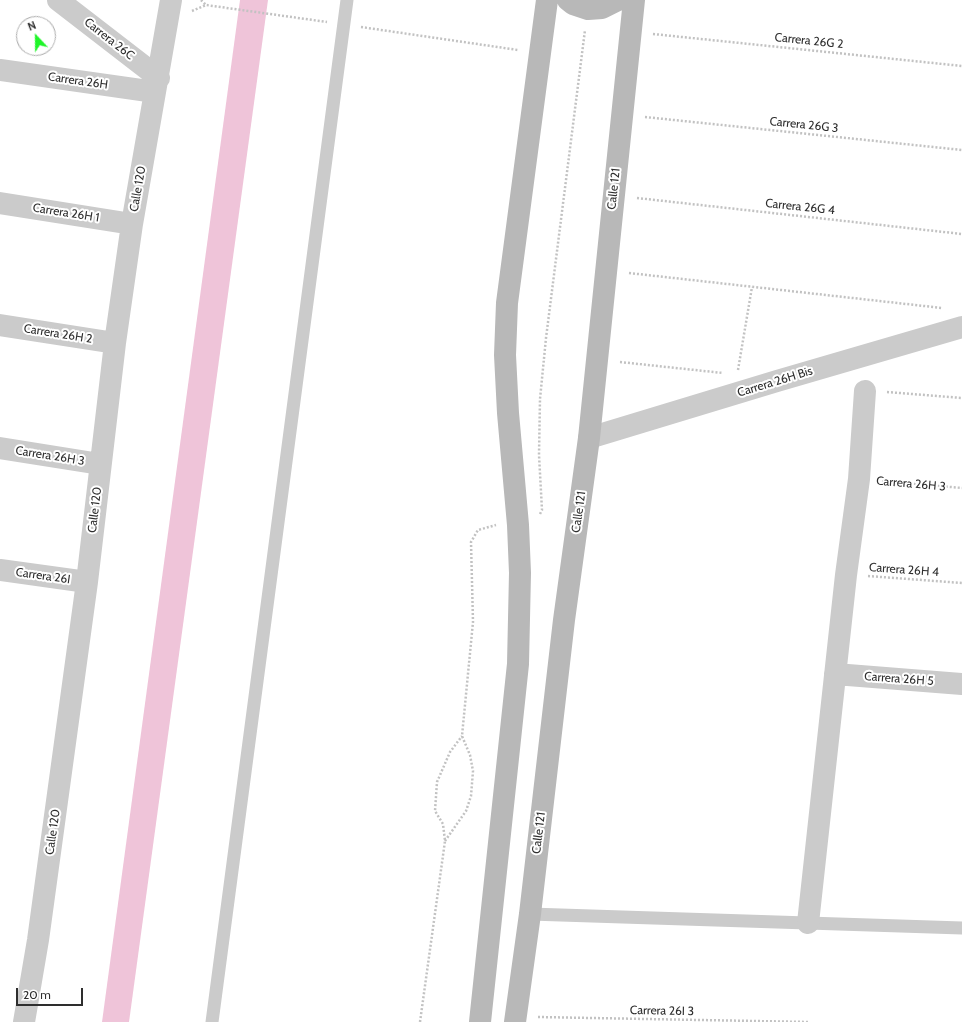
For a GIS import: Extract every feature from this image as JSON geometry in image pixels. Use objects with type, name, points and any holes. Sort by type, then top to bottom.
[{"type":"main road","points":[[480,1022],[518,664],[520,574],[518,525],[508,413],[505,348],[508,303],[547,0]]},
{"type":"main road","points":[[568,0],[573,4],[588,9],[602,8],[618,0]]},
{"type":"main road","name":"Calle 121","points":[[516,1019],[530,914],[564,620],[589,438],[634,0]]},
{"type":"street","name":"Carrera 26C","points":[[58,0],[157,85]]},
{"type":"street","name":"Calle 120","points":[[24,1022],[38,940],[87,582],[115,343],[132,224],[171,0]]},
{"type":"street","name":"Carrera 26H","points":[[0,70],[157,85]]},
{"type":"street","name":"Carrera 26H 1","points":[[0,203],[132,224]]},
{"type":"street","name":"Carrera 26H 2","points":[[0,324],[115,343]]},
{"type":"street","name":"Carrera 26H Bis","points":[[589,438],[962,327]]},
{"type":"street","points":[[808,923],[846,575],[859,479],[865,391]]},
{"type":"street","name":"Carrera 26H 3","points":[[0,448],[100,464]]},
{"type":"street","name":"Carrera 26I","points":[[0,570],[87,582]]},
{"type":"street","name":"Carrera 26H 5","points":[[835,674],[962,684]]},
{"type":"lane","points":[[212,1022],[347,0]]},
{"type":"lane","points":[[530,914],[962,928]]},
{"type":"path","points":[[201,0],[206,5],[540,53]]},
{"type":"path","points":[[445,841],[466,811],[471,796],[473,771],[470,755],[462,736],[473,622],[471,542],[478,530],[500,524],[528,524],[534,521],[542,510],[539,455],[540,399],[545,346],[588,9]]},
{"type":"path","name":"Carrera 26G 2","points":[[653,34],[962,66]]},
{"type":"path","name":"Carrera 26G 3","points":[[645,118],[962,150]]},
{"type":"path","name":"Carrera 26G 4","points":[[637,198],[962,234]]},
{"type":"path","points":[[629,273],[946,309]]},
{"type":"path","points":[[738,374],[752,287]]},
{"type":"path","points":[[620,362],[730,373]]},
{"type":"path","name":"Carrera 26H 3","points":[[859,479],[962,488]]},
{"type":"path","name":"Carrera 26H 4","points":[[846,575],[962,583]]},
{"type":"path","points":[[420,1022],[445,841],[443,824],[435,811],[437,782],[450,752],[462,736]]},
{"type":"path","name":"Carrera 26I 3","points":[[516,1019],[548,1018],[809,1022]]},
{"type":"shaded area","points":[[240,0],[268,0],[129,1022],[102,1022]]}]
